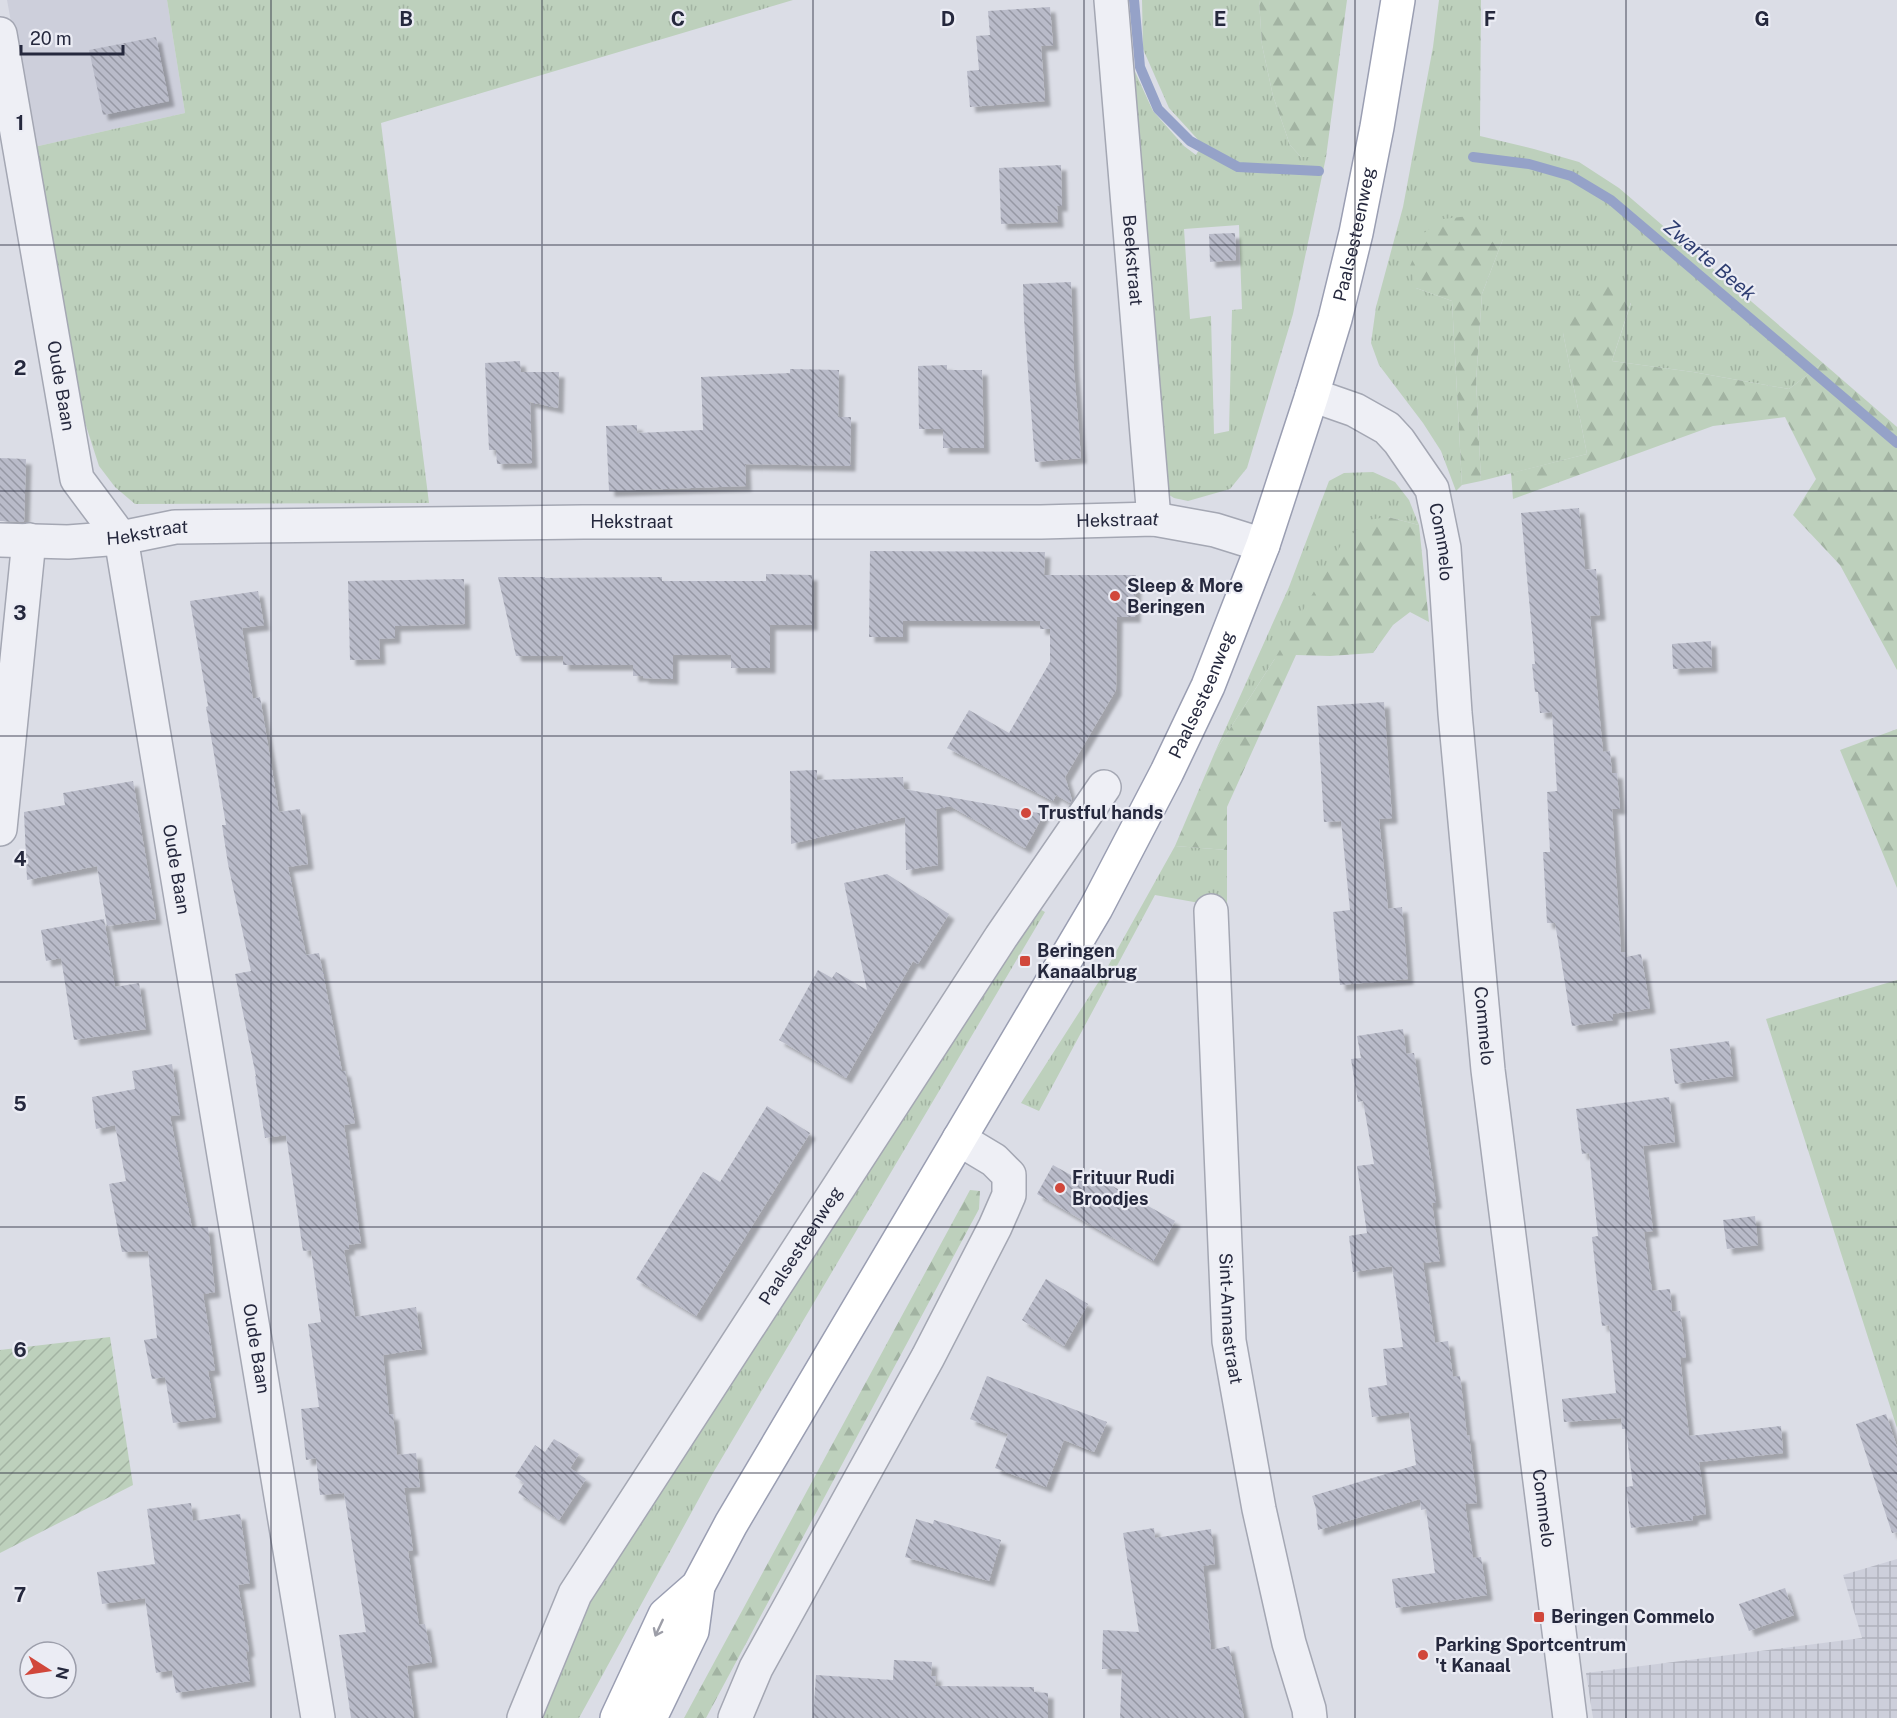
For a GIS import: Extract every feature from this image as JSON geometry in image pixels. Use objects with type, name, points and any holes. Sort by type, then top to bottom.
[{"type":"main road","name":"Paalsesteenweg","points":[[650,1718],[692,1631],[698,1586],[731,1524],[1096,908],[1167,772],[1208,686],[1263,545],[1335,320],[1356,233],[1377,128],[1398,0]]},
{"type":"main road","name":"Paalsesteenweg","points":[[616,1718],[665,1615],[698,1586]]},
{"type":"street","name":"Beekstraat","points":[[1111,0],[1154,519]]},
{"type":"street","name":"Oude Baan","points":[[0,34],[77,479],[121,538],[318,1718]]},
{"type":"street","name":"Commelo","points":[[1312,395],[1355,410],[1387,429],[1399,441],[1432,489],[1444,549],[1455,713],[1488,1070],[1570,1718]]},
{"type":"street","name":"Hekstraat","points":[[15,540],[68,542],[121,538],[175,527],[583,522],[1041,522],[1154,519],[1215,530],[1263,545]]},
{"type":"street","points":[[0,829],[15,540]]},
{"type":"street","name":"Paalsesteenweg","points":[[524,1718],[575,1594],[1001,937],[1104,787]]},
{"type":"street","name":"Sint-Annastraat","points":[[1211,911],[1229,1341],[1258,1509],[1289,1643],[1310,1718]]},
{"type":"street","points":[[735,1718],[756,1668],[928,1357],[1009,1195],[1010,1175],[994,1160],[958,1139]]},
{"type":"shaded area","points":[[7,0],[167,0],[185,113],[34,147]]},
{"type":"shaded area","points":[[1897,1559],[1897,1718],[1593,1718],[1586,1673],[1862,1638],[1843,1575]]},
{"type":"green space","points":[[167,0],[793,0],[381,123],[429,503],[135,504],[115,487],[99,466],[79,404],[34,147],[185,113]]},
{"type":"green space","points":[[1122,0],[1128,0],[1131,63],[1153,111],[1184,146],[1196,155],[1202,144],[1169,108],[1143,49],[1142,0],[1259,0],[1262,45],[1273,96],[1290,145],[1301,157],[1326,157],[1293,314],[1247,468],[1230,489],[1188,501],[1174,498],[1166,493]],"holes":[[[1239,225],[1242,309],[1232,310],[1229,431],[1214,434],[1211,316],[1190,319],[1184,229]]]},
{"type":"green space","points":[[1259,0],[1347,0],[1326,157],[1301,157],[1290,145],[1273,96],[1262,45]]},
{"type":"green space","points":[[1439,0],[1481,0],[1480,136],[1579,162],[1619,188],[1823,363],[1789,389],[1612,361],[1631,303],[1563,333],[1587,454],[1481,481],[1476,381],[1482,294],[1503,239],[1416,288],[1452,301],[1462,485],[1456,491],[1441,451],[1379,365],[1371,343],[1376,307],[1403,207],[1433,47]]},
{"type":"green space","points":[[1469,216],[1497,225],[1503,239],[1482,294],[1476,381],[1481,481],[1462,485],[1452,301],[1416,288],[1410,266],[1424,233],[1443,219]]},
{"type":"green space","points":[[1606,281],[1631,302],[1612,361],[1789,389],[1823,363],[1897,427],[1897,670],[1840,565],[1793,515],[1816,479],[1785,417],[1713,426],[1513,499],[1511,473],[1587,454],[1563,333],[1574,297]]},
{"type":"green space","points":[[1373,472],[1395,482],[1409,500],[1419,525],[1388,517],[1274,660],[1215,752],[1289,587],[1329,481],[1344,473]]},
{"type":"green space","points":[[1388,517],[1419,525],[1429,622],[1410,612],[1393,625],[1373,653],[1330,656],[1296,655],[1227,807],[1227,850],[1175,846],[1215,752],[1274,660],[1341,545],[1367,520]]},
{"type":"green space","points":[[1897,729],[1897,888],[1840,750]]},
{"type":"green space","points":[[1175,846],[1227,850],[1227,908],[1155,895],[1039,1111],[1021,1103],[1103,975]]},
{"type":"green space","points":[[1034,906],[1045,912],[713,1473],[579,1718],[544,1718],[543,1705],[569,1628]]},
{"type":"green space","points":[[1897,980],[1897,1428],[1766,1019]]},
{"type":"green space","points":[[970,1190],[980,1191],[979,1209],[706,1718],[684,1718]]},
{"type":"green space","points":[[110,1337],[133,1485],[0,1553],[0,1350]]},
{"type":"building","points":[[1050,7],[1053,45],[1041,46],[1045,101],[970,107],[967,71],[979,70],[976,36],[990,35],[988,11]]},
{"type":"building","points":[[156,37],[169,101],[103,115],[89,50]]},
{"type":"building","points":[[1061,165],[1062,206],[1057,206],[1058,222],[1001,224],[999,168]]},
{"type":"building","points":[[1235,233],[1236,260],[1210,262],[1209,234]]},
{"type":"building","points":[[1071,282],[1074,370],[1081,458],[1035,462],[1023,284]]},
{"type":"building","points":[[520,361],[521,372],[559,372],[558,408],[530,402],[532,463],[497,464],[496,450],[489,450],[485,363]]},
{"type":"building","points":[[947,365],[947,370],[982,370],[984,448],[943,448],[943,429],[919,429],[918,366]]},
{"type":"building","points":[[790,369],[839,370],[838,417],[851,417],[850,466],[745,464],[746,486],[609,491],[606,426],[637,425],[637,433],[703,430],[701,377],[790,373]]},
{"type":"building","points":[[0,458],[26,459],[24,522],[0,521]]},
{"type":"building","points":[[1579,508],[1585,570],[1596,569],[1600,615],[1590,616],[1603,752],[1610,751],[1612,773],[1617,773],[1620,809],[1612,809],[1621,952],[1625,952],[1626,957],[1641,954],[1650,1008],[1613,1014],[1613,1020],[1572,1026],[1555,923],[1547,923],[1543,852],[1550,852],[1547,792],[1557,791],[1552,712],[1540,713],[1538,692],[1535,692],[1532,664],[1535,664],[1521,513]]},
{"type":"building","points":[[870,551],[1045,552],[1044,575],[1136,575],[1135,617],[1117,617],[1116,690],[1065,777],[1072,800],[1070,803],[1056,795],[1053,801],[947,748],[969,710],[1009,733],[1050,662],[1050,629],[1040,629],[1040,621],[903,621],[903,637],[869,637]]},
{"type":"building","points":[[766,574],[812,575],[812,625],[770,625],[770,668],[731,668],[731,655],[673,655],[673,679],[633,676],[633,665],[563,665],[563,656],[516,656],[498,577],[662,577],[662,581],[766,581]]},
{"type":"building","points":[[464,579],[465,624],[395,626],[395,638],[379,639],[380,659],[350,660],[348,581]]},
{"type":"building","points":[[258,591],[264,625],[242,628],[253,699],[260,697],[279,812],[300,809],[308,864],[288,867],[306,955],[319,953],[342,1071],[345,1071],[355,1123],[344,1125],[361,1243],[349,1245],[349,1249],[344,1250],[355,1317],[416,1307],[422,1349],[383,1355],[389,1415],[393,1414],[397,1455],[416,1453],[420,1487],[404,1488],[413,1550],[408,1551],[419,1625],[425,1624],[432,1662],[407,1666],[414,1718],[351,1718],[339,1635],[366,1632],[344,1493],[320,1495],[316,1458],[306,1460],[301,1409],[319,1407],[308,1324],[321,1322],[311,1250],[303,1251],[286,1135],[265,1138],[256,1076],[235,974],[251,971],[228,864],[222,825],[226,825],[190,601]]},
{"type":"building","points":[[1711,641],[1712,667],[1673,669],[1672,644]]},
{"type":"building","points":[[1384,702],[1392,818],[1379,819],[1388,909],[1402,907],[1408,979],[1340,985],[1333,912],[1350,910],[1341,821],[1324,822],[1317,706]]},
{"type":"building","points":[[817,770],[817,780],[903,777],[904,789],[1044,814],[1025,848],[950,806],[936,809],[938,865],[906,870],[905,817],[791,844],[790,771]]},
{"type":"building","points":[[133,781],[156,919],[107,926],[97,866],[27,880],[24,812],[65,805],[63,793]]},
{"type":"building","points":[[887,874],[949,914],[918,964],[913,961],[846,1078],[779,1040],[818,970],[832,978],[836,972],[867,990],[844,883]]},
{"type":"building","points":[[104,919],[115,987],[139,983],[146,1029],[74,1040],[61,958],[46,961],[41,930]]},
{"type":"building","points":[[1403,1029],[1406,1054],[1414,1053],[1436,1203],[1432,1203],[1440,1261],[1423,1263],[1435,1343],[1448,1341],[1453,1377],[1460,1376],[1477,1503],[1465,1504],[1473,1558],[1481,1557],[1487,1595],[1396,1608],[1392,1579],[1435,1573],[1426,1509],[1421,1510],[1420,1499],[1318,1530],[1312,1496],[1416,1465],[1409,1412],[1372,1417],[1368,1388],[1387,1385],[1383,1349],[1403,1347],[1392,1266],[1353,1272],[1349,1236],[1367,1233],[1357,1166],[1374,1164],[1363,1101],[1358,1102],[1351,1059],[1361,1058],[1357,1036]]},
{"type":"building","points":[[1729,1041],[1733,1076],[1675,1084],[1670,1049]]},
{"type":"building","points":[[172,1064],[180,1115],[170,1116],[192,1228],[208,1227],[215,1292],[203,1294],[215,1370],[208,1371],[216,1417],[173,1423],[165,1377],[152,1379],[144,1340],[157,1338],[148,1251],[122,1252],[109,1184],[126,1181],[115,1125],[96,1129],[92,1097],[135,1089],[132,1071]]},
{"type":"building","points":[[1669,1097],[1675,1142],[1643,1146],[1653,1231],[1644,1232],[1652,1291],[1670,1289],[1672,1312],[1680,1311],[1686,1357],[1680,1358],[1689,1436],[1781,1426],[1783,1453],[1699,1462],[1706,1514],[1693,1516],[1693,1520],[1631,1528],[1626,1487],[1633,1486],[1626,1429],[1622,1429],[1621,1418],[1564,1422],[1562,1399],[1616,1393],[1609,1325],[1602,1326],[1595,1265],[1592,1237],[1598,1236],[1589,1153],[1582,1154],[1576,1109]]},
{"type":"building","points":[[767,1106],[810,1133],[696,1316],[636,1279],[703,1172],[720,1182]]},
{"type":"building","points":[[1053,1165],[1092,1187],[1098,1178],[1175,1221],[1153,1261],[1037,1194]]},
{"type":"building","points":[[1755,1216],[1758,1245],[1727,1249],[1723,1220]]},
{"type":"building","points":[[1046,1279],[1088,1304],[1064,1346],[1022,1320]]},
{"type":"building","points":[[987,1376],[1107,1422],[1094,1452],[1064,1440],[1046,1487],[995,1468],[1008,1434],[970,1419]]},
{"type":"building","points":[[1886,1414],[1897,1447],[1897,1532],[1892,1533],[1856,1424]]},
{"type":"building","points":[[554,1439],[579,1454],[570,1468],[586,1479],[559,1520],[518,1493],[524,1483],[515,1476],[535,1445],[545,1452]]},
{"type":"building","points":[[191,1503],[193,1521],[240,1514],[250,1583],[238,1585],[249,1651],[246,1652],[250,1681],[176,1693],[172,1670],[156,1673],[145,1598],[102,1604],[97,1572],[155,1564],[147,1509]]},
{"type":"building","points":[[916,1519],[933,1524],[934,1520],[1001,1540],[989,1581],[905,1557]]},
{"type":"building","points":[[1154,1528],[1155,1538],[1211,1529],[1215,1564],[1203,1566],[1211,1650],[1229,1646],[1244,1718],[1120,1718],[1122,1669],[1102,1669],[1103,1630],[1139,1632],[1123,1533]]},
{"type":"building","points":[[1785,1588],[1794,1615],[1749,1631],[1739,1604]]},
{"type":"building","points":[[894,1660],[932,1662],[931,1676],[936,1676],[935,1686],[1034,1687],[1034,1692],[1048,1693],[1048,1718],[813,1718],[816,1675],[893,1680]]},
{"type":"waterway","name":"Zwarte Beek","points":[[1134,0],[1140,67],[1158,109],[1190,141],[1238,167],[1319,171]]},
{"type":"waterway","name":"Zwarte Beek","points":[[1473,157],[1529,164],[1571,176],[1611,200],[1897,443]]},
{"type":"place","name":"Sleep & More Beringen","points":[[1115,596]]},
{"type":"place","name":"Trustful hands","points":[[1026,813]]},
{"type":"place","name":"Beringen Kanaalbrug","points":[[1025,961]]},
{"type":"place","name":"Frituur Rudi Broodjes","points":[[1060,1188]]},
{"type":"place","name":"Beringen Commelo","points":[[1539,1617]]},
{"type":"place","name":"Parking Sportcentrum 't Kanaal","points":[[1423,1655]]}]
